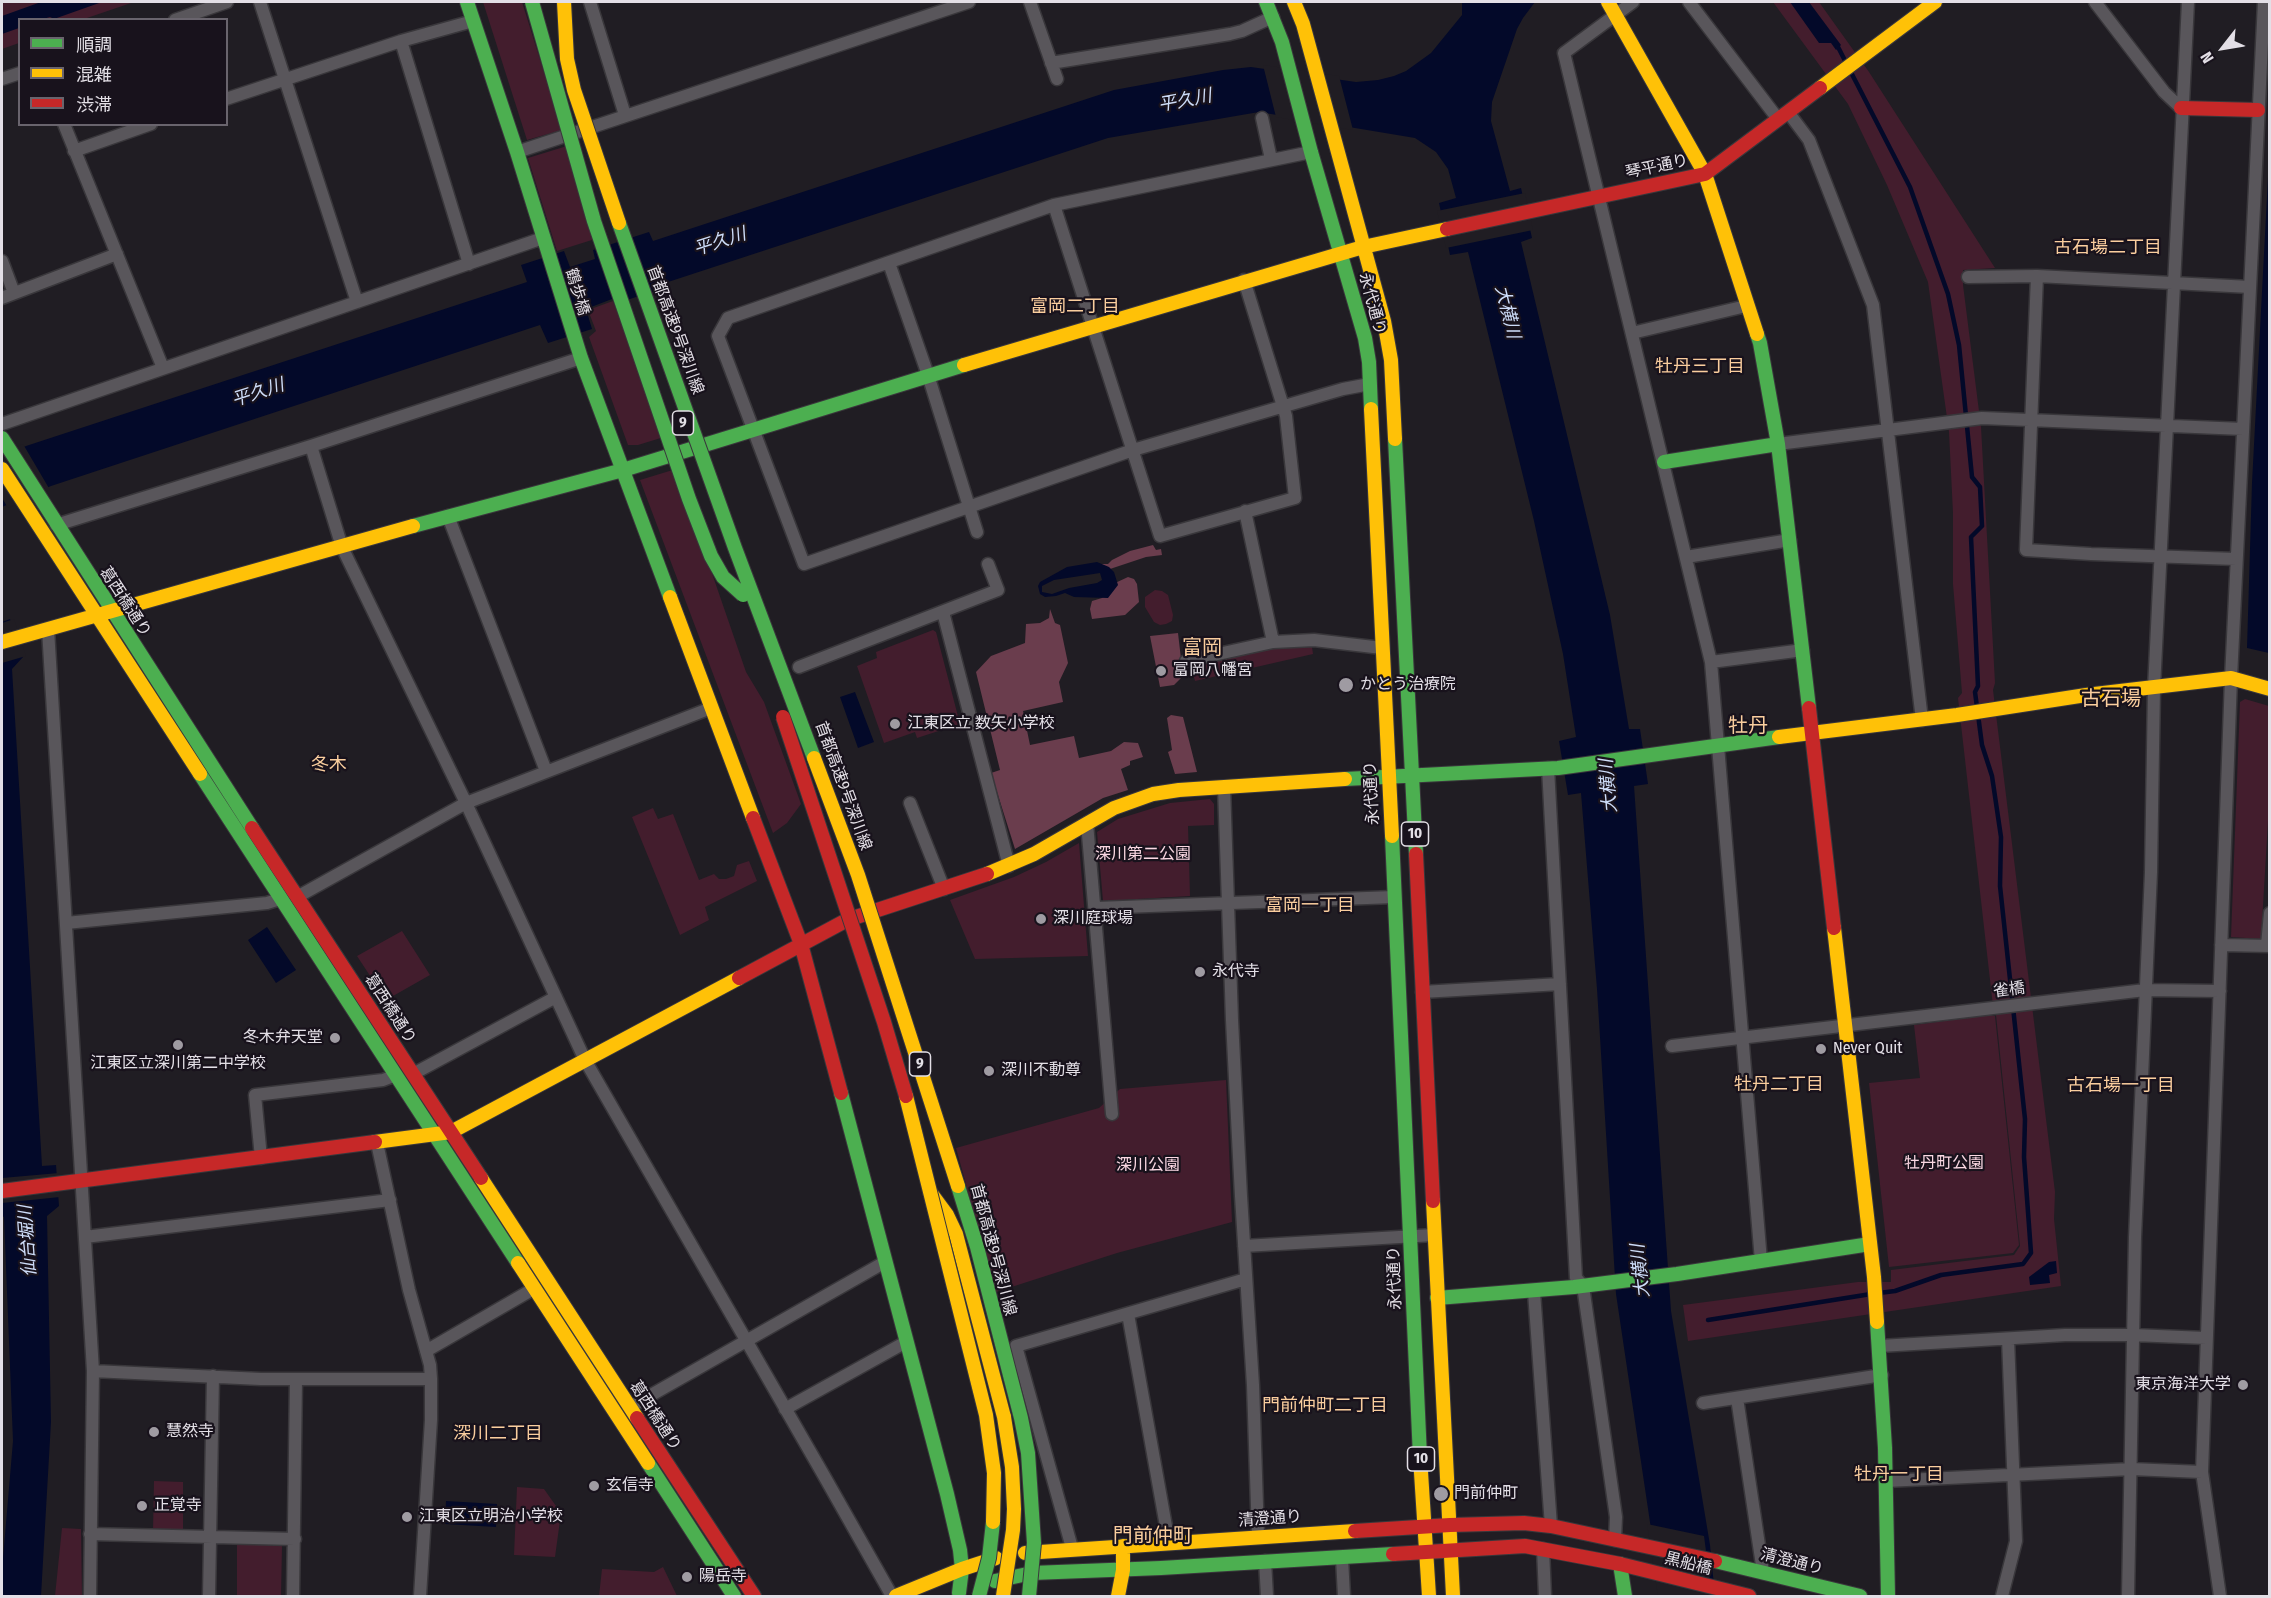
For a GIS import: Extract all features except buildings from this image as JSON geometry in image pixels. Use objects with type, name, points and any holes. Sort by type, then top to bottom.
[{"type":"main road","name":"鶴歩橋","points":[[467,2],[517,152],[581,358],[801,944],[947,1494],[962,1569],[955,1595]]},
{"type":"main road","points":[[532,2],[594,221],[689,499],[711,556],[723,577],[743,595]]},
{"type":"main road","points":[[561,2],[585,76]]},
{"type":"main road","name":"首都高速9号深川線","points":[[561,2],[562,53],[579,125],[743,595],[884,1022],[910,1110],[979,1381],[991,1443],[994,1473],[993,1525],[989,1558],[979,1596]]},
{"type":"main road","name":"首都高速9号深川線","points":[[561,2],[566,49],[574,90],[615,214],[727,526],[837,816],[920,1063],[977,1247],[1028,1453],[1034,1517],[1033,1566],[1029,1596]]},
{"type":"main road","name":"永代通り","points":[[1266,2],[1273,17],[1342,253],[1365,338],[1370,384],[1415,1379],[1429,1596]]},
{"type":"main road","name":"永代通り","points":[[1294,2],[1303,24],[1384,321],[1391,360],[1453,1596]]},
{"type":"main road","points":[[1608,2],[1705,174],[1746,306],[1760,343],[1778,444],[1878,1314],[1886,1481],[1888,1596]]},
{"type":"main road","name":"琴平通り","points":[[2,642],[448,516],[623,470],[927,375],[1244,280],[1363,247],[1705,174],[1830,81],[1927,4]]},
{"type":"main road","points":[[2181,108],[2258,110]]},
{"type":"main road","points":[[597,110],[604,133]]},
{"type":"main road","points":[[666,313],[747,548],[829,771],[837,816]]},
{"type":"main road","name":"葛西橋通り","points":[[3,441],[111,611],[754,1596]]},
{"type":"main road","points":[[1664,462],[1778,444]]},
{"type":"main road","name":"葛西橋通り","points":[[2,469],[95,616],[436,1135],[734,1596]]},
{"type":"main road","points":[[2,1191],[451,1132],[801,944],[860,915],[1009,866],[1114,808],[1153,794],[1179,790],[1411,774],[1553,768],[1922,720],[2086,695],[2231,678],[2270,689]]},
{"type":"main road","points":[[929,1190],[947,1215],[958,1243],[975,1301],[1009,1445],[1014,1488],[1013,1530],[1003,1596]]},
{"type":"main road","points":[[1437,1299],[1583,1286],[1870,1244]]},
{"type":"main road","name":"清澄通り","points":[[894,1596],[990,1559],[1017,1554],[1072,1548],[1258,1536],[1524,1523],[1551,1526],[1651,1548]]},
{"type":"main road","points":[[1118,1596],[1123,1570],[1123,1546]]},
{"type":"main road","points":[[955,1595],[991,1582],[1032,1573],[1342,1558],[1502,1546],[1543,1549],[1620,1564],[1626,1596]]},
{"type":"main road","name":"黒船橋","points":[[1651,1548],[1716,1561]]},
{"type":"main road","name":"清澄通り","points":[[1716,1561],[1860,1596]]},
{"type":"main road","name":"黒船橋","points":[[1620,1564],[1749,1596]]},
{"type":"street","points":[[181,18],[227,2]]},
{"type":"street","points":[[260,2],[357,302]]},
{"type":"street","points":[[590,2],[625,115]]},
{"type":"street","points":[[1030,2],[1058,79]]},
{"type":"street","points":[[1633,2],[1564,53],[1711,662],[1761,1261]]},
{"type":"street","points":[[1689,2],[1783,115],[1809,140],[1873,306],[1922,720]]},
{"type":"street","points":[[2095,2],[2164,92],[2181,108]]},
{"type":"street","points":[[2128,1596],[2133,1335],[2151,872],[2154,688],[2188,2]]},
{"type":"street","points":[[2220,1596],[2202,1472],[2236,559],[2264,2]]},
{"type":"street","points":[[517,152],[961,3]]},
{"type":"street","points":[[1051,63],[1230,34],[1273,17]]},
{"type":"street","points":[[228,98],[401,41],[473,21]]},
{"type":"street","points":[[401,41],[469,264]]},
{"type":"street","points":[[2,79],[18,74]]},
{"type":"street","points":[[1262,118],[1271,159]]},
{"type":"street","points":[[65,126],[163,368]]},
{"type":"street","points":[[74,151],[144,126]]},
{"type":"street","points":[[1311,152],[1054,206],[728,318],[718,336],[804,564],[1133,450],[1343,389],[1370,384]]},
{"type":"street","points":[[1054,206],[1160,536],[1295,498],[1283,406],[1244,280]]},
{"type":"street","points":[[2,424],[543,238]]},
{"type":"street","points":[[2,298],[117,254]]},
{"type":"street","points":[[2,261],[14,293]]},
{"type":"street","points":[[889,262],[977,532]]},
{"type":"street","points":[[1968,277],[2037,276],[2250,287]]},
{"type":"street","points":[[2037,276],[2026,550],[2236,559]]},
{"type":"street","points":[[1632,333],[1746,306]]},
{"type":"street","points":[[56,525],[311,446],[581,358]]},
{"type":"street","points":[[1778,444],[1982,418],[2243,429]]},
{"type":"street","points":[[311,446],[342,547],[466,803],[585,1060],[894,1596]]},
{"type":"street","points":[[1245,511],[1273,642]]},
{"type":"street","points":[[448,516],[546,771]]},
{"type":"street","points":[[1686,557],[1790,540]]},
{"type":"street","points":[[799,667],[998,590],[988,564]]},
{"type":"street","points":[[943,612],[1009,866]]},
{"type":"street","points":[[48,629],[93,1371],[90,1596]]},
{"type":"street","points":[[1186,661],[1273,642],[1314,640],[1382,648]]},
{"type":"street","points":[[1711,662],[1803,650]]},
{"type":"street","points":[[297,897],[466,803],[711,708]]},
{"type":"street","points":[[1553,768],[1560,984],[1576,1278],[1583,1286],[1616,1517],[1615,1540]]},
{"type":"street","points":[[1224,787],[1227,903],[1253,1385],[1258,1536]]},
{"type":"street","points":[[910,803],[944,889]]},
{"type":"street","points":[[1088,823],[1096,908],[1097,958],[1112,1114]]},
{"type":"street","points":[[1096,908],[1394,897]]},
{"type":"street","points":[[66,923],[267,903],[279,898]]},
{"type":"street","points":[[2221,945],[2268,946],[2270,913]]},
{"type":"street","points":[[1422,992],[1560,984]]},
{"type":"street","name":"雀橋","points":[[1672,1046],[2145,990],[2220,991]]},
{"type":"street","points":[[413,1074],[556,997]]},
{"type":"street","points":[[261,1158],[255,1095],[383,1080],[396,1075]]},
{"type":"street","points":[[377,1143],[431,1379],[431,1420],[420,1596]]},
{"type":"street","points":[[84,1237],[390,1200]]},
{"type":"street","points":[[1244,1246],[1434,1235]]},
{"type":"street","points":[[630,1407],[885,1262]]},
{"type":"street","points":[[1072,1548],[1016,1346],[1246,1280]]},
{"type":"street","points":[[426,1351],[535,1288]]},
{"type":"street","points":[[1534,1292],[1551,1526]]},
{"type":"street","points":[[1128,1314],[1169,1543]]},
{"type":"street","points":[[1880,1346],[2065,1335],[2206,1338]]},
{"type":"street","points":[[2002,1596],[2016,1540],[2008,1339]]},
{"type":"street","points":[[785,1409],[906,1342]]},
{"type":"street","points":[[93,1371],[296,1379],[431,1379]]},
{"type":"street","points":[[1703,1403],[1881,1375]]},
{"type":"street","points":[[209,1596],[213,1376]]},
{"type":"street","points":[[293,1596],[296,1379]]},
{"type":"street","points":[[1737,1398],[1763,1572]]},
{"type":"street","points":[[1886,1481],[2131,1468],[2202,1472]]},
{"type":"street","points":[[90,1534],[294,1539]]},
{"type":"street","points":[[1543,1549],[1545,1596]]},
{"type":"street","points":[[1342,1558],[1344,1596]]},
{"type":"street","points":[[1265,1561],[1267,1596]]},
{"type":"green space","points":[[2,2],[134,2],[87,18],[18,18],[18,43],[2,49]]},
{"type":"green space","points":[[483,2],[522,2],[562,130],[527,140]]},
{"type":"green space","points":[[1773,2],[1819,2],[1869,72],[1995,268],[1963,270],[1963,285],[1981,427],[1995,683],[1993,690],[2055,1192],[2054,1219],[2061,1286],[1688,1341],[1683,1305],[1858,1282],[1891,1282],[1891,1270],[2014,1255],[2020,1246],[1996,1015],[1994,1015],[1958,698],[1962,693],[1953,584],[1953,513],[1949,432],[1928,282],[1887,185],[1848,104]]},
{"type":"green space","points":[[567,146],[595,239],[557,251],[528,158]]},
{"type":"green space","points":[[613,301],[664,437],[638,445],[628,445],[589,337],[596,331],[588,310]]},
{"type":"green space","points":[[676,469],[746,672],[764,702],[801,804],[787,823],[773,833],[640,480]]},
{"type":"green space","points":[[1155,590],[1168,595],[1173,615],[1172,621],[1166,624],[1160,625],[1154,622],[1145,607],[1145,597]]},
{"type":"green space","points":[[933,630],[936,632],[960,724],[917,738],[915,732],[884,743],[857,666],[877,658],[876,652]]},
{"type":"green space","points":[[1277,646],[1312,647],[1313,654],[1195,681],[1192,669],[1197,665]]},
{"type":"green space","points":[[2245,699],[2269,706],[2269,804],[2261,939],[2231,937],[2240,702]]},
{"type":"green space","name":"深川第二公園","points":[[1210,799],[1214,804],[1214,825],[1188,826],[1190,896],[1103,901],[1097,832],[1118,819],[1170,803]]},
{"type":"green space","points":[[653,808],[658,819],[673,814],[699,880],[714,874],[719,879],[734,876],[737,865],[749,861],[757,881],[705,907],[709,920],[680,935],[632,817]]},
{"type":"green space","points":[[1079,843],[1088,956],[975,959],[950,900],[1014,877]]},
{"type":"green space","points":[[402,931],[430,975],[386,1000],[357,956]]},
{"type":"green space","name":"牡丹町公園","points":[[1995,1016],[2019,1245],[2013,1253],[1889,1267],[1869,1083],[1920,1078],[1914,1025]]},
{"type":"green space","name":"深川公園","points":[[1226,1080],[1232,1222],[1117,1253],[996,1292],[956,1148],[1099,1108],[1120,1089]]},
{"type":"green space","points":[[154,1481],[183,1482],[183,1532],[153,1531]]},
{"type":"green space","points":[[517,1487],[544,1489],[561,1513],[555,1557],[514,1555]]},
{"type":"green space","points":[[62,1528],[81,1529],[82,1596],[55,1596]]},
{"type":"green space","points":[[237,1544],[282,1545],[281,1596],[237,1596]]},
{"type":"green space","points":[[663,1567],[677,1596],[599,1596],[602,1569],[654,1572]]},
{"type":"shaded area","points":[[1153,545],[1156,550],[1161,549],[1162,555],[1146,557],[1104,571],[1102,564],[1108,564],[1130,551]]},
{"type":"shaded area","points":[[1128,577],[1134,579],[1137,584],[1139,602],[1125,615],[1092,619],[1090,609],[1092,601],[1102,598],[1113,584]]},
{"type":"shaded area","points":[[1050,609],[1055,623],[1060,625],[1068,663],[1059,682],[1063,702],[1023,711],[1030,745],[1074,736],[1079,758],[1111,751],[1124,742],[1138,743],[1143,757],[1130,761],[1130,765],[1121,769],[1128,790],[1103,798],[1015,849],[991,773],[1000,770],[976,672],[991,656],[1025,643],[1026,624],[1040,623],[1049,618]]},
{"type":"shaded area","points":[[1178,633],[1183,676],[1174,685],[1160,687],[1150,636]]},
{"type":"shaded area","points":[[1171,715],[1183,717],[1197,772],[1175,774],[1168,752],[1172,750],[1167,718]]},
{"type":"water","points":[[41,2],[102,2],[57,18],[18,18],[18,28],[2,34],[2,16]]},
{"type":"water","points":[[1462,2],[1535,2],[1517,29],[1492,102],[1491,121],[1510,191],[1521,188],[1532,238],[1521,242],[1610,615],[1629,729],[1640,729],[1648,784],[1634,786],[1671,1311],[1710,1545],[1715,1596],[1661,1596],[1616,1294],[1597,989],[1581,793],[1568,795],[1559,741],[1576,737],[1563,654],[1534,521],[1468,252],[1450,255],[1439,203],[1456,198],[1448,169],[1436,152],[1415,138],[1259,112],[1108,138],[665,283],[666,287],[615,304],[612,299],[586,309],[592,329],[548,343],[540,325],[51,486],[2,507],[2,456],[26,446],[527,282],[521,265],[564,251],[570,267],[595,259],[593,250],[649,232],[653,241],[1114,90],[1251,67],[1356,82],[1394,76],[1406,71],[1431,53],[1462,15]]},
{"type":"water","points":[[1790,2],[1809,2],[1841,45],[1836,50],[1831,43],[1819,43]]},
{"type":"water","points":[[2269,158],[2269,653],[2247,648],[2252,483]]},
{"type":"water","points":[[1097,562],[1114,572],[1118,585],[1108,598],[1074,597],[1065,593],[1045,597],[1040,594],[1038,586],[1040,582],[1067,567]],"holes":[[[1100,573],[1102,580],[1052,594],[1042,592],[1042,586],[1054,580]]]},
{"type":"water","name":"仙台堀川","points":[[10,619],[23,657],[12,669],[42,1166],[56,1165],[59,1206],[47,1216],[51,1422],[41,1596],[2,1596],[2,1570],[13,1441],[4,1217],[2,1216],[2,622]]},
{"type":"water","points":[[855,692],[874,742],[858,748],[840,697]]},
{"type":"water","points":[[267,927],[296,970],[276,983],[248,940]]},
{"type":"water","points":[[2056,1261],[2057,1273],[2049,1275],[2050,1283],[2030,1285],[2029,1277],[2049,1262]]},
{"type":"water","points":[[446,1501],[497,1504],[496,1527],[445,1524]]},
{"type":"pier","points":[[1263,65],[1339,76],[1353,130],[1276,117]]},
{"type":"pier","points":[[1525,193],[1533,230],[1446,248],[1437,211]]},
{"type":"pier","points":[[23,444],[50,490],[8,508],[2,498],[2,453]]},
{"type":"pier","points":[[14,619],[26,656],[2,663],[2,623]]},
{"type":"pier","points":[[59,1173],[60,1197],[2,1203],[2,1178]]},
{"type":"pier","points":[[1647,1524],[1704,1536],[1712,1596],[1658,1596]]},
{"type":"waterway","points":[[1838,47],[1910,187],[1948,294],[1959,345],[1972,477],[1980,487],[1982,526],[1971,537],[1978,686],[1975,692],[1982,745],[1992,776],[2001,837],[2000,886],[2025,1119],[2024,1157],[2031,1253],[2023,1264],[1941,1275],[1895,1291],[1879,1293]]},
{"type":"waterway","points":[[1708,1320],[1871,1294]]},
{"type":"traffic: fast","points":[[467,2],[517,152],[581,358],[670,597]]},
{"type":"traffic: fast","points":[[532,2],[594,221],[689,499],[711,556],[723,577],[743,595]]},
{"type":"traffic: fast","points":[[1266,2],[1282,42],[1365,338],[1369,362],[1371,409]]},
{"type":"traffic: fast","points":[[619,223],[735,548],[814,758]]},
{"type":"traffic: fast","points":[[1757,334],[1778,444],[1809,708]]},
{"type":"traffic: fast","points":[[413,526],[623,470],[964,365]]},
{"type":"traffic: fast","points":[[2,438],[252,828]]},
{"type":"traffic: fast","points":[[1395,439],[1416,854]]},
{"type":"traffic: fast","points":[[1664,462],[1778,444]]},
{"type":"traffic: fast","points":[[1345,779],[1558,768],[1779,737]]},
{"type":"traffic: fast","points":[[200,774],[518,1263]]},
{"type":"traffic: fast","points":[[1392,836],[1420,1457]]},
{"type":"traffic: fast","points":[[841,1093],[947,1494],[960,1550],[962,1569],[959,1593]]},
{"type":"traffic: fast","points":[[958,1186],[977,1247],[1028,1453],[1034,1543],[1029,1596]]},
{"type":"traffic: fast","points":[[1437,1298],[1574,1287],[1677,1274],[1870,1244]]},
{"type":"traffic: fast","points":[[1877,1322],[1885,1448],[1888,1596]]},
{"type":"traffic: fast","points":[[648,1463],[734,1596]]},
{"type":"traffic: fast","points":[[979,1596],[989,1558],[993,1522]]},
{"type":"traffic: fast","points":[[995,1581],[1032,1573],[1393,1554]]},
{"type":"traffic: fast","points":[[1715,1561],[1860,1596]]},
{"type":"traffic: fast","points":[[1620,1564],[1625,1596]]},
{"type":"traffic: slow","points":[[564,2],[567,59],[574,90],[619,223]]},
{"type":"traffic: slow","points":[[1294,2],[1303,24],[1384,321],[1391,360],[1395,439]]},
{"type":"traffic: slow","points":[[1608,2],[1705,174],[1757,334]]},
{"type":"traffic: slow","points":[[1820,88],[1935,2]]},
{"type":"traffic: slow","points":[[964,365],[1363,247],[1447,229]]},
{"type":"traffic: slow","points":[[1371,409],[1392,836]]},
{"type":"traffic: slow","points":[[2,469],[200,774]]},
{"type":"traffic: slow","points":[[2,642],[413,526]]},
{"type":"traffic: slow","points":[[670,597],[753,818]]},
{"type":"traffic: slow","points":[[1779,737],[1957,715],[2086,695],[2231,678],[2270,689]]},
{"type":"traffic: slow","points":[[814,758],[858,875],[958,1186]]},
{"type":"traffic: slow","points":[[987,874],[1034,854],[1114,808],[1153,794],[1179,790],[1345,779]]},
{"type":"traffic: slow","points":[[1834,928],[1874,1277],[1877,1322]]},
{"type":"traffic: slow","points":[[375,1142],[451,1132],[739,978]]},
{"type":"traffic: slow","points":[[906,1096],[986,1415],[994,1473],[993,1522]]},
{"type":"traffic: slow","points":[[481,1178],[637,1418]]},
{"type":"traffic: slow","points":[[930,1192],[947,1215],[956,1234],[1004,1417]]},
{"type":"traffic: slow","points":[[1433,1201],[1453,1596]]},
{"type":"traffic: slow","points":[[518,1263],[648,1463]]},
{"type":"traffic: slow","points":[[1003,1596],[1014,1509],[1012,1467],[1004,1417]]},
{"type":"traffic: slow","points":[[1420,1457],[1429,1596]]},
{"type":"traffic: slow","points":[[1025,1553],[1355,1531]]},
{"type":"traffic: slow","points":[[1118,1596],[1123,1570],[1123,1546]]},
{"type":"traffic: slow","points":[[896,1596],[996,1558]]},
{"type":"traffic: jam","points":[[1447,229],[1705,174],[1820,88]]},
{"type":"traffic: jam","points":[[2181,108],[2258,110]]},
{"type":"traffic: jam","points":[[1809,708],[1834,928]]},
{"type":"traffic: jam","points":[[783,717],[884,1022],[906,1096]]},
{"type":"traffic: jam","points":[[753,818],[801,944],[841,1093]]},
{"type":"traffic: jam","points":[[252,828],[481,1178]]},
{"type":"traffic: jam","points":[[1416,854],[1433,1201]]},
{"type":"traffic: jam","points":[[739,978],[847,920],[987,874]]},
{"type":"traffic: jam","points":[[2,1191],[375,1142]]},
{"type":"traffic: jam","points":[[637,1418],[754,1596]]},
{"type":"traffic: jam","points":[[1355,1531],[1524,1523],[1551,1526],[1715,1561]]},
{"type":"traffic: jam","points":[[1393,1554],[1525,1546],[1620,1564],[1749,1596]]},
{"type":"place","name":"富岡八幡宮","points":[[1161,671]]},
{"type":"place","name":"かとう治療院","points":[[1346,685]]},
{"type":"place","name":"江東区立 数矢小学校","points":[[895,724]]},
{"type":"place","name":"深川庭球場","points":[[1041,919]]},
{"type":"place","name":"永代寺","points":[[1200,972]]},
{"type":"place","name":"冬木弁天堂","points":[[335,1038]]},
{"type":"place","name":"江東区立深川第二中学校","points":[[178,1045]]},
{"type":"place","name":"Never Quit","points":[[1821,1049]]},
{"type":"place","name":"深川不動尊","points":[[989,1071]]},
{"type":"place","name":"東京海洋大学","points":[[2243,1385]]},
{"type":"place","name":"慧然寺","points":[[154,1432]]},
{"type":"place","name":"玄信寺","points":[[594,1486]]},
{"type":"place","name":"門前仲町","points":[[1441,1494]]},
{"type":"place","name":"正覚寺","points":[[142,1506]]},
{"type":"place","name":"江東区立明治小学校","points":[[407,1517]]},
{"type":"place","name":"陽岳寺","points":[[687,1577]]},
{"type":"district","name":"古石場二丁目","points":[[2108,248]]},
{"type":"district","name":"富岡二丁目","points":[[1075,307]]},
{"type":"district","name":"牡丹三丁目","points":[[1700,367]]},
{"type":"district","name":"富岡","points":[[1202,648]]},
{"type":"district","name":"古石場","points":[[2111,699]]},
{"type":"district","name":"牡丹","points":[[1748,726]]},
{"type":"district","name":"冬木","points":[[329,765]]},
{"type":"district","name":"富岡一丁目","points":[[1310,906]]},
{"type":"district","name":"牡丹二丁目","points":[[1779,1085]]},
{"type":"district","name":"古石場一丁目","points":[[2121,1086]]},
{"type":"district","name":"門前仲町二丁目","points":[[1325,1406]]},
{"type":"district","name":"深川二丁目","points":[[498,1434]]},
{"type":"district","name":"牡丹一丁目","points":[[1899,1475]]},
{"type":"district","name":"門前仲町","points":[[1153,1536]]},
{"type":"water label","name":"平久川","points":[[1185,101]]},
{"type":"water label","name":"平久川","points":[[720,242]]},
{"type":"water label","name":"大横川","points":[[1507,312]]},
{"type":"water label","name":"平久川","points":[[258,393]]},
{"type":"water label","name":"大横川","points":[[1609,786]]},
{"type":"water label","name":"大横川","points":[[1641,1271]]}]
